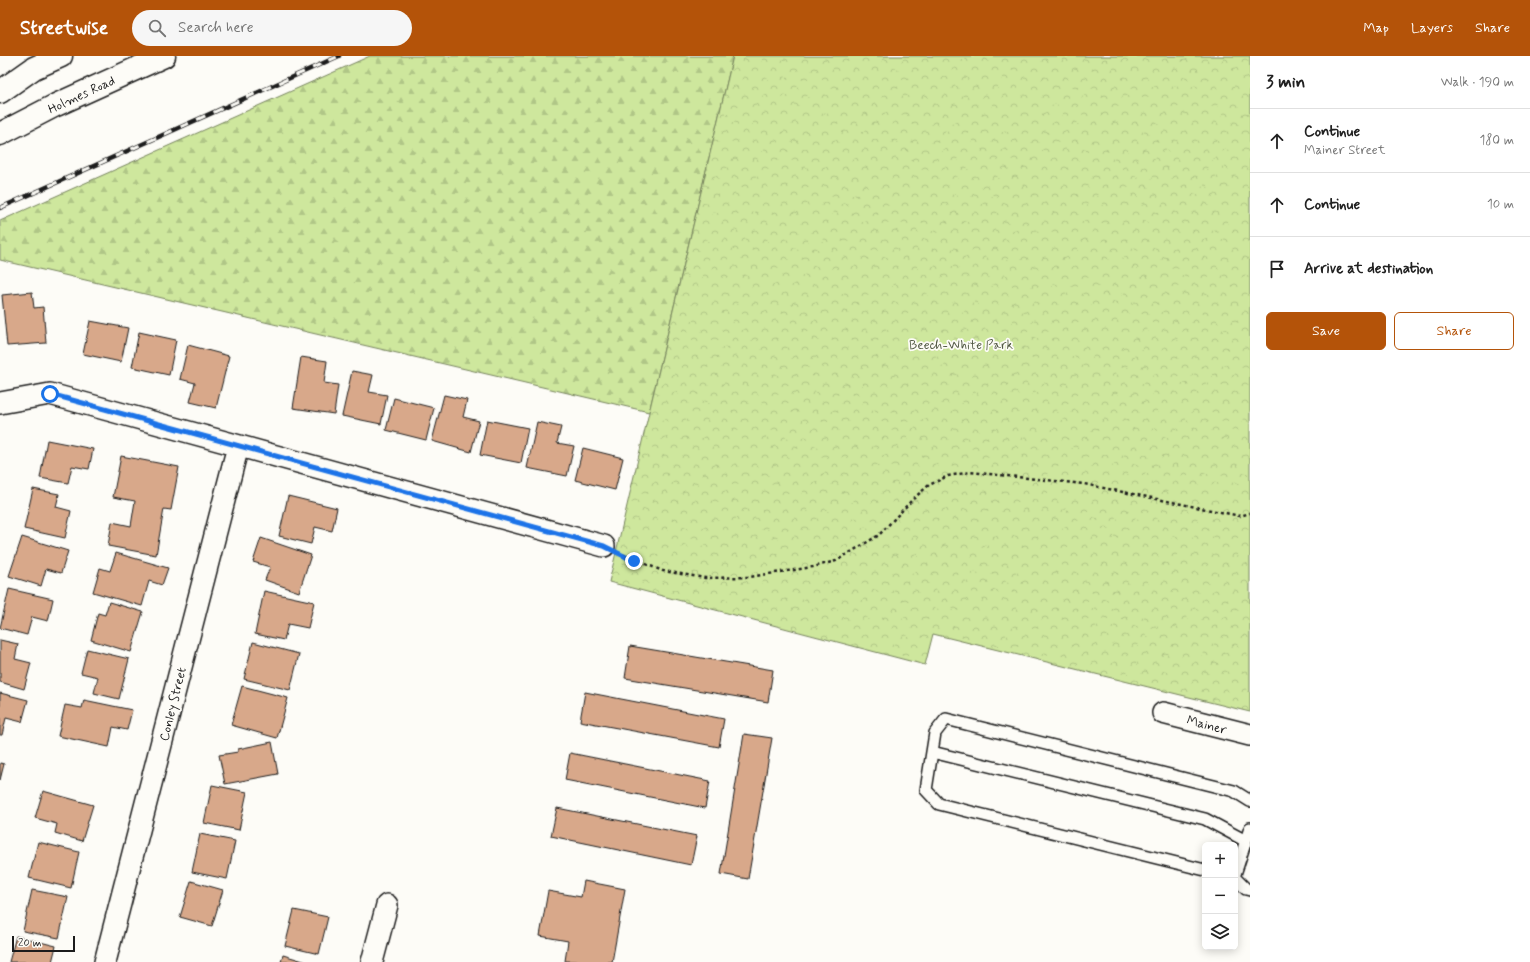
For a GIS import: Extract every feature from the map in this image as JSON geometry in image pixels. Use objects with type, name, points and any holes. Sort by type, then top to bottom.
[{"type":"main road","points":[[0,92],[34,68],[61,56]]},
{"type":"main road","name":"Holmes Road","points":[[0,134],[56,105],[164,56]]},
{"type":"street","points":[[0,403],[50,394],[604,546]]},
{"type":"street","name":"Conley Street","points":[[105,962],[238,446]]},
{"type":"street","name":"Mainer","points":[[1163,713],[1250,735]]},
{"type":"street","points":[[372,962],[387,905]]},
{"type":"lane","points":[[1202,869],[939,804],[926,790],[935,732],[946,719],[1234,791],[1250,801]]},
{"type":"lane","points":[[932,752],[1205,819],[1246,841]]},
{"type":"lane","points":[[1238,865],[1250,828]]},
{"type":"lane","points":[[1238,881],[1246,889],[1250,890]]},
{"type":"path","points":[[604,546],[634,561],[663,571],[705,578],[749,577],[813,567],[836,561],[879,535],[913,499],[929,485],[948,476],[970,472],[1084,484],[1240,516],[1250,512]]},
{"type":"green space","points":[[370,56],[733,56],[649,412],[0,260],[0,221]]},
{"type":"green space","name":"Beech-White Park","points":[[733,56],[1250,56],[1250,712],[933,634],[925,665],[609,582]]},
{"type":"building","points":[[32,292],[34,308],[43,307],[46,343],[7,346],[2,295]]},
{"type":"building","points":[[90,321],[128,328],[121,362],[83,354]]},
{"type":"building","points":[[139,332],[176,340],[169,375],[132,367]]},
{"type":"building","points":[[188,345],[229,356],[216,408],[190,402],[195,383],[180,379]]},
{"type":"building","points":[[301,357],[327,361],[324,383],[338,385],[334,414],[293,408]]},
{"type":"building","points":[[352,371],[373,375],[369,392],[387,395],[381,424],[342,416]]},
{"type":"building","points":[[444,395],[467,400],[463,417],[479,421],[471,452],[432,441]]},
{"type":"building","points":[[394,398],[434,408],[426,440],[386,430]]},
{"type":"building","points":[[487,420],[528,428],[521,463],[480,455]]},
{"type":"building","points":[[537,422],[561,427],[557,443],[574,446],[567,476],[527,468]]},
{"type":"building","points":[[47,440],[93,449],[89,469],[72,466],[68,483],[40,478]]},
{"type":"building","points":[[583,448],[623,458],[615,490],[575,480]]},
{"type":"building","points":[[121,456],[179,467],[171,510],[164,509],[156,555],[108,546],[112,522],[131,526],[135,501],[113,497]]},
{"type":"building","points":[[33,489],[59,494],[56,507],[71,511],[65,538],[24,529]]},
{"type":"building","points":[[288,496],[337,508],[332,531],[315,527],[311,544],[279,536]]},
{"type":"building","points":[[22,537],[68,551],[61,573],[46,569],[41,586],[9,576]]},
{"type":"building","points":[[261,538],[311,555],[299,592],[265,580],[270,567],[253,562]]},
{"type":"building","points":[[116,553],[168,568],[162,585],[149,581],[142,606],[93,592],[100,568],[110,571]]},
{"type":"building","points":[[9,589],[53,599],[48,621],[32,617],[27,635],[0,628]]},
{"type":"building","points":[[264,591],[314,602],[308,628],[288,624],[284,640],[255,634]]},
{"type":"building","points":[[109,602],[143,612],[131,652],[91,640],[98,613],[105,615]]},
{"type":"building","points":[[0,640],[18,644],[15,659],[31,663],[24,689],[0,682]]},
{"type":"building","points":[[253,642],[299,654],[290,690],[244,679]]},
{"type":"building","points":[[630,646],[773,670],[768,702],[625,678]]},
{"type":"building","points":[[87,649],[129,659],[119,699],[94,693],[98,677],[81,673]]},
{"type":"building","points":[[242,686],[288,698],[277,738],[231,725]]},
{"type":"building","points":[[585,692],[724,719],[719,747],[580,721]]},
{"type":"building","points":[[0,693],[28,700],[22,722],[6,718],[2,735],[0,735]]},
{"type":"building","points":[[84,700],[132,710],[127,730],[113,727],[109,747],[58,736],[65,705],[82,708]]},
{"type":"building","points":[[744,734],[772,738],[748,879],[721,874]]},
{"type":"building","points":[[272,742],[278,774],[225,784],[219,755],[238,752],[238,749]]},
{"type":"building","points":[[570,753],[710,781],[705,808],[565,780]]},
{"type":"building","points":[[0,763],[4,764],[0,780]]},
{"type":"building","points":[[212,785],[247,792],[239,830],[204,823]]},
{"type":"building","points":[[43,791],[93,805],[82,841],[55,833],[57,824],[35,818]]},
{"type":"building","points":[[557,808],[697,836],[691,865],[551,836]]},
{"type":"building","points":[[200,834],[235,841],[227,879],[192,872]]},
{"type":"building","points":[[38,842],[79,852],[71,888],[29,878]]},
{"type":"building","points":[[191,881],[223,890],[212,926],[180,917]]},
{"type":"building","points":[[584,881],[625,889],[612,962],[565,961],[568,941],[540,936],[548,891],[581,897]]},
{"type":"building","points":[[32,890],[68,897],[59,938],[23,931]]},
{"type":"building","points":[[294,910],[328,917],[319,954],[285,946]]},
{"type":"building","points":[[16,936],[56,946],[52,962],[9,962]]},
{"type":"building","points":[[283,955],[307,962],[281,962]]},
{"type":"railway","points":[[0,208],[339,56]]},
{"type":"route","points":[[50,394],[604,546],[634,561]]}]
